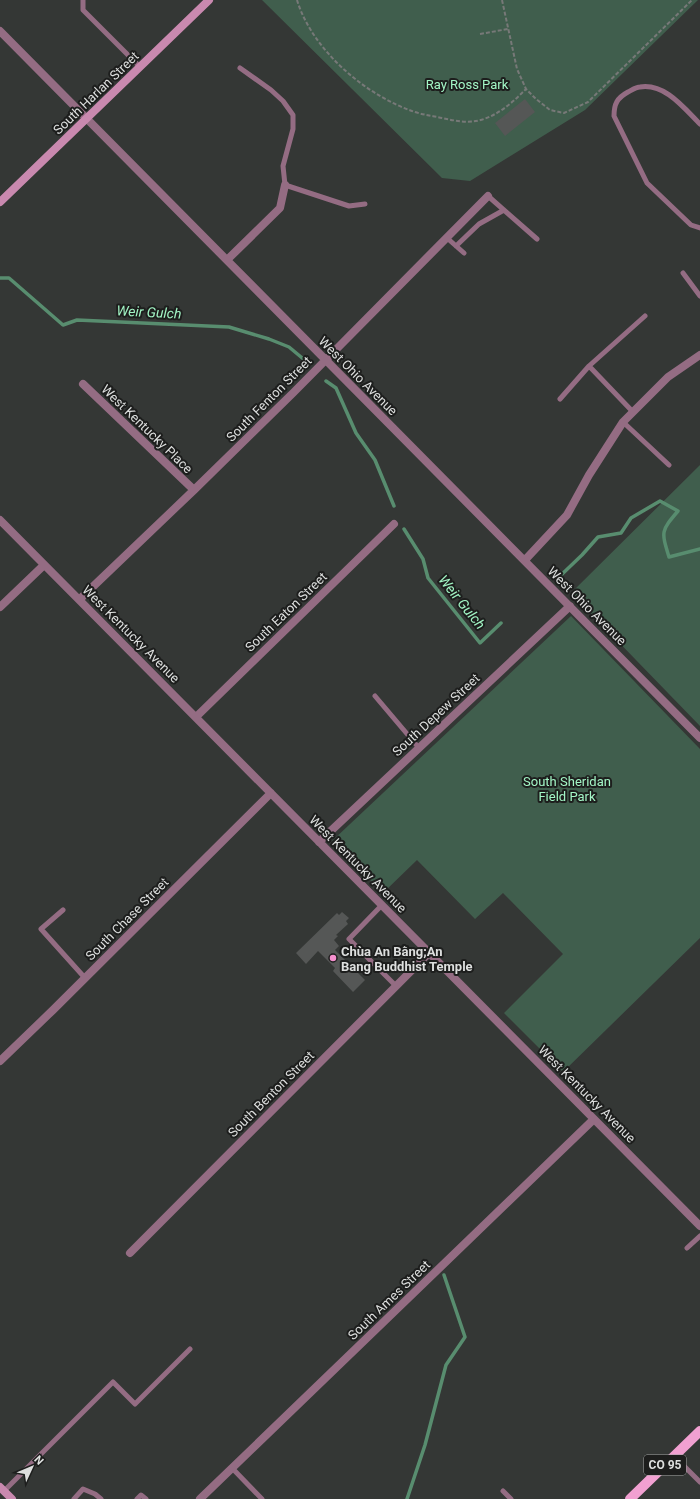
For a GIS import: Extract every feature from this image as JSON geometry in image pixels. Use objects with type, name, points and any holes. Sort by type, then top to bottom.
[{"type":"main road","name":"CO 95","points":[[630,1499],[700,1431]]},
{"type":"street","name":"South Harlan Street","points":[[0,202],[209,0]]},
{"type":"street","name":"West Ohio Avenue","points":[[0,31],[700,738]]},
{"type":"street","points":[[227,260],[280,208],[285,185]]},
{"type":"street","name":"South Fenton Street","points":[[80,599],[194,490],[488,196]]},
{"type":"street","points":[[525,560],[567,515],[589,475],[623,422],[668,378],[700,355]]},
{"type":"street","name":"West Kentucky Place","points":[[83,384],[194,490]]},
{"type":"street","name":"West Kentucky Avenue","points":[[0,520],[700,1226]]},
{"type":"street","name":"South Eaton Street","points":[[196,717],[394,524]]},
{"type":"street","points":[[0,607],[44,565]]},
{"type":"street","name":"South Depew Street","points":[[319,842],[570,606]]},
{"type":"street","name":"South Chase Street","points":[[0,1061],[271,793]]},
{"type":"street","name":"South Benton Street","points":[[130,1253],[429,953]]},
{"type":"street","name":"South Ames Street","points":[[200,1499],[594,1119]]},
{"type":"street","points":[[2,1489],[11,1499]]},
{"type":"lane","points":[[83,0],[82,10],[140,67]]},
{"type":"lane","points":[[240,68],[271,90],[283,101],[293,115],[293,129],[282,166],[285,185],[349,206],[365,204]]},
{"type":"lane","points":[[700,124],[677,101],[657,87],[639,87],[622,95],[614,105],[614,116],[647,183],[691,225],[700,228]]},
{"type":"lane","points":[[488,196],[537,239]]},
{"type":"lane","points":[[456,246],[479,224],[504,210]]},
{"type":"lane","points":[[447,238],[464,253]]},
{"type":"lane","points":[[683,273],[700,296]]},
{"type":"lane","points":[[560,399],[589,366],[645,316]]},
{"type":"lane","points":[[589,366],[633,412]]},
{"type":"lane","points":[[623,422],[669,465]]},
{"type":"lane","points":[[375,696],[419,748]]},
{"type":"lane","points":[[382,905],[349,939],[396,986]]},
{"type":"lane","points":[[63,910],[41,929],[85,978]]},
{"type":"lane","points":[[687,1248],[700,1236]]},
{"type":"lane","points":[[2,1489],[113,1382],[135,1404],[190,1349]]},
{"type":"lane","points":[[674,1456],[700,1482]]},
{"type":"lane","points":[[232,1468],[262,1499]]},
{"type":"lane","points":[[74,1499],[83,1489],[95,1494],[100,1499]]},
{"type":"lane","points":[[503,1491],[511,1499]]},
{"type":"lane","points":[[137,1499],[141,1495],[146,1499]]},
{"type":"path","points":[[297,0],[308,26],[333,59],[350,75],[372,91],[414,112],[459,122],[484,119],[499,112],[526,89]]},
{"type":"path","points":[[502,0],[517,69],[526,89],[550,110],[564,112],[588,102],[692,0]]},
{"type":"path","points":[[480,34],[508,29]]},
{"type":"green space","name":"Ray Ross Park","points":[[262,0],[698,0],[585,110],[470,181],[442,178]]},
{"type":"green space","points":[[700,465],[700,726],[571,593]]},
{"type":"green space","name":"South Sheridan Field Park","points":[[571,616],[700,749],[700,938],[563,1072],[504,1013],[563,954],[503,893],[475,919],[417,860],[383,893],[332,841]]},
{"type":"building","points":[[525,99],[535,112],[505,136],[495,123]]},
{"type":"building","name":"Chùa An Bằng;An Bang Buddhist Temple","points":[[342,912],[349,918],[346,921],[348,924],[336,935],[338,936],[334,940],[339,946],[335,950],[365,980],[353,992],[333,971],[335,968],[318,951],[306,964],[296,953],[337,913],[339,915]]},
{"type":"waterway","name":"Weir Gulch","points":[[0,278],[9,278],[63,325],[77,320],[229,327],[269,339],[289,347],[307,362]]},
{"type":"waterway","name":"Weir Gulch","points":[[326,381],[336,388],[356,433],[375,460],[394,506]]},
{"type":"waterway","name":"Weir Gulch","points":[[558,578],[598,537],[621,533],[631,518],[660,501],[678,511],[668,523],[664,532],[669,557],[700,549]]},
{"type":"waterway","name":"Weir Gulch","points":[[404,529],[423,559],[428,578],[480,643],[501,623]]},
{"type":"waterway","points":[[407,1499],[425,1445],[446,1365],[465,1337],[444,1275]]},
{"type":"place","name":"Chùa An Bằng;An Bang Buddhist Temple","points":[[333,958]]}]
